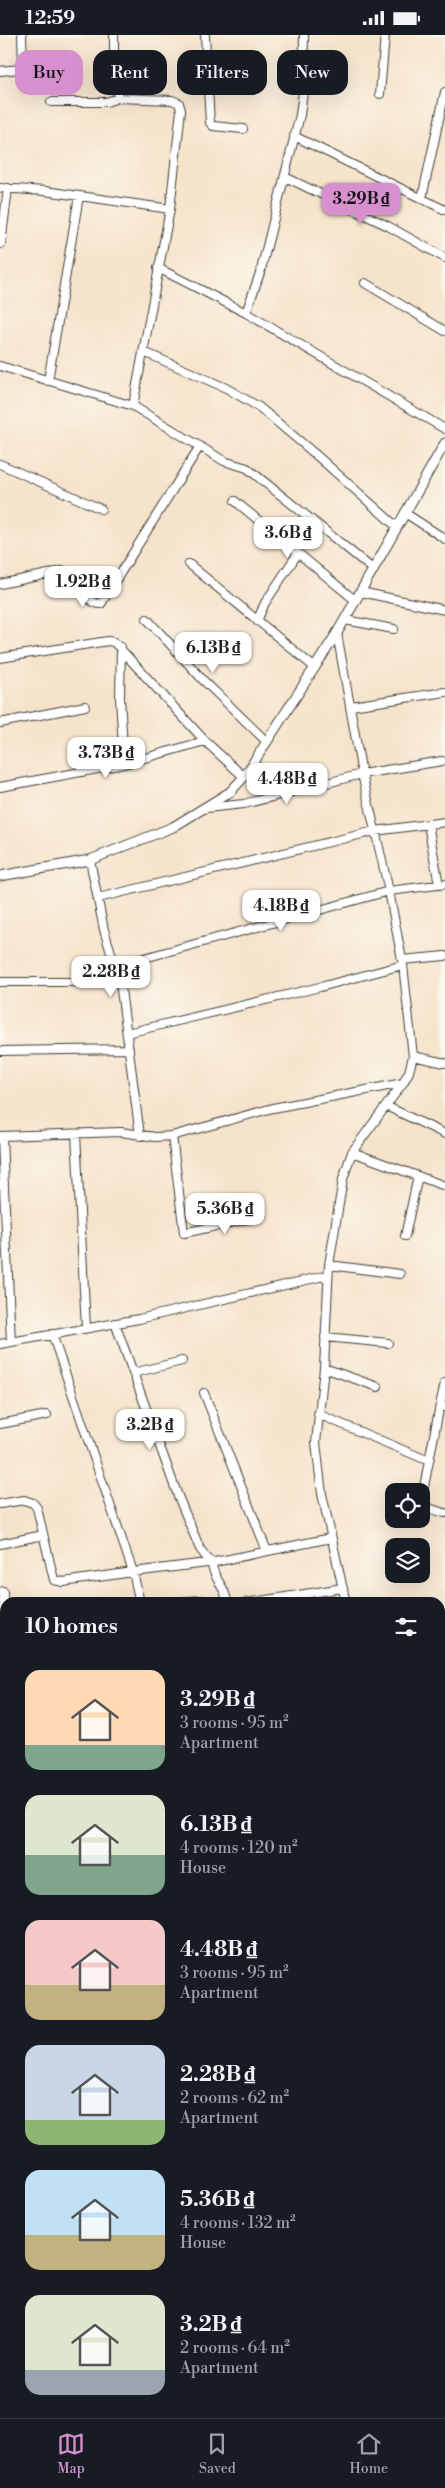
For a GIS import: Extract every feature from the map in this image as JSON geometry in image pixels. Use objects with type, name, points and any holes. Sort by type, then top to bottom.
[{"type":"street","points":[[0,71],[20,69],[23,66],[22,35]]},
{"type":"street","points":[[114,35],[114,71],[118,98]]},
{"type":"street","points":[[205,35],[210,123],[212,126],[243,129]]},
{"type":"street","points":[[246,313],[261,271],[286,177],[303,92],[304,35]]},
{"type":"street","points":[[380,94],[385,35]]},
{"type":"street","points":[[422,198],[445,91]]},
{"type":"street","points":[[51,102],[106,103],[118,98],[164,99],[180,105],[170,209],[133,406]]},
{"type":"street","points":[[294,137],[445,210]]},
{"type":"street","points":[[286,177],[380,222],[445,258]]},
{"type":"street","points":[[1,244],[4,188],[170,209]]},
{"type":"street","points":[[48,381],[79,196]]},
{"type":"street","points":[[158,269],[246,313],[445,429]]},
{"type":"street","points":[[366,283],[445,331]]},
{"type":"street","points":[[144,352],[226,388],[259,407],[397,527]]},
{"type":"street","points":[[0,366],[133,406],[224,461],[253,471],[374,569]]},
{"type":"street","points":[[0,876],[90,860],[173,827],[230,792],[244,777],[314,667],[338,633],[445,443]]},
{"type":"street","points":[[0,584],[68,572],[75,577],[91,601],[101,603],[200,446]]},
{"type":"street","points":[[0,464],[101,509]]},
{"type":"street","points":[[235,501],[356,601]]},
{"type":"street","points":[[405,513],[445,539]]},
{"type":"street","points":[[258,621],[265,603],[298,553]]},
{"type":"street","points":[[189,565],[314,667]]},
{"type":"street","points":[[361,592],[445,610]]},
{"type":"street","points":[[147,619],[204,681],[267,742]]},
{"type":"street","points":[[345,620],[394,629]]},
{"type":"street","points":[[338,633],[362,774],[389,891],[402,963],[413,1056],[409,1072],[403,1083],[352,1152],[343,1179],[329,1265],[324,1368],[316,1443],[317,1465],[345,1597]]},
{"type":"street","points":[[0,659],[108,641],[114,642],[205,741],[244,777]]},
{"type":"street","points":[[120,647],[120,699],[124,764]]},
{"type":"street","points":[[351,706],[445,692]]},
{"type":"street","points":[[0,723],[85,706]]},
{"type":"street","points":[[0,787],[124,764],[205,741]]},
{"type":"street","points":[[206,808],[244,804],[362,774],[442,761]]},
{"type":"street","points":[[98,898],[375,831],[445,822]]},
{"type":"street","points":[[115,966],[389,891],[442,884],[428,824]]},
{"type":"street","points":[[90,860],[120,982],[140,1135]]},
{"type":"street","points":[[127,1033],[320,987],[402,963],[445,956]]},
{"type":"street","points":[[0,982],[120,982]]},
{"type":"street","points":[[0,1051],[129,1049]]},
{"type":"street","points":[[413,1056],[445,1063]]},
{"type":"street","points":[[11,1341],[1,1136],[120,1132],[172,1136],[274,1108],[403,1083]]},
{"type":"street","points":[[386,1106],[445,1134]]},
{"type":"street","points":[[76,1134],[86,1328]]},
{"type":"street","points":[[172,1136],[184,1233],[261,1216]]},
{"type":"street","points":[[352,1152],[445,1186]]},
{"type":"street","points":[[405,1237],[418,1176]]},
{"type":"street","points":[[329,1265],[400,1274]]},
{"type":"street","points":[[0,1344],[115,1323],[328,1275]]},
{"type":"street","points":[[115,1323],[195,1537],[205,1556],[212,1563],[226,1597]]},
{"type":"street","points":[[52,1334],[133,1572],[139,1597]]},
{"type":"street","points":[[325,1337],[388,1343]]},
{"type":"street","points":[[133,1373],[182,1361]]},
{"type":"street","points":[[324,1368],[378,1387]]},
{"type":"street","points":[[445,1383],[443,1406],[422,1497],[423,1503],[428,1507],[445,1513]]},
{"type":"street","points":[[204,1393],[235,1475],[267,1551]]},
{"type":"street","points":[[318,1414],[429,1461]]},
{"type":"street","points":[[0,1424],[47,1415]]},
{"type":"street","points":[[0,1504],[30,1501],[36,1508],[53,1578],[57,1582],[212,1563],[331,1538]]},
{"type":"street","points":[[0,1544],[43,1535]]},
{"type":"street","points":[[285,1597],[343,1588]]},
{"type":"street","points":[[3,1591],[3,1597]]}]
